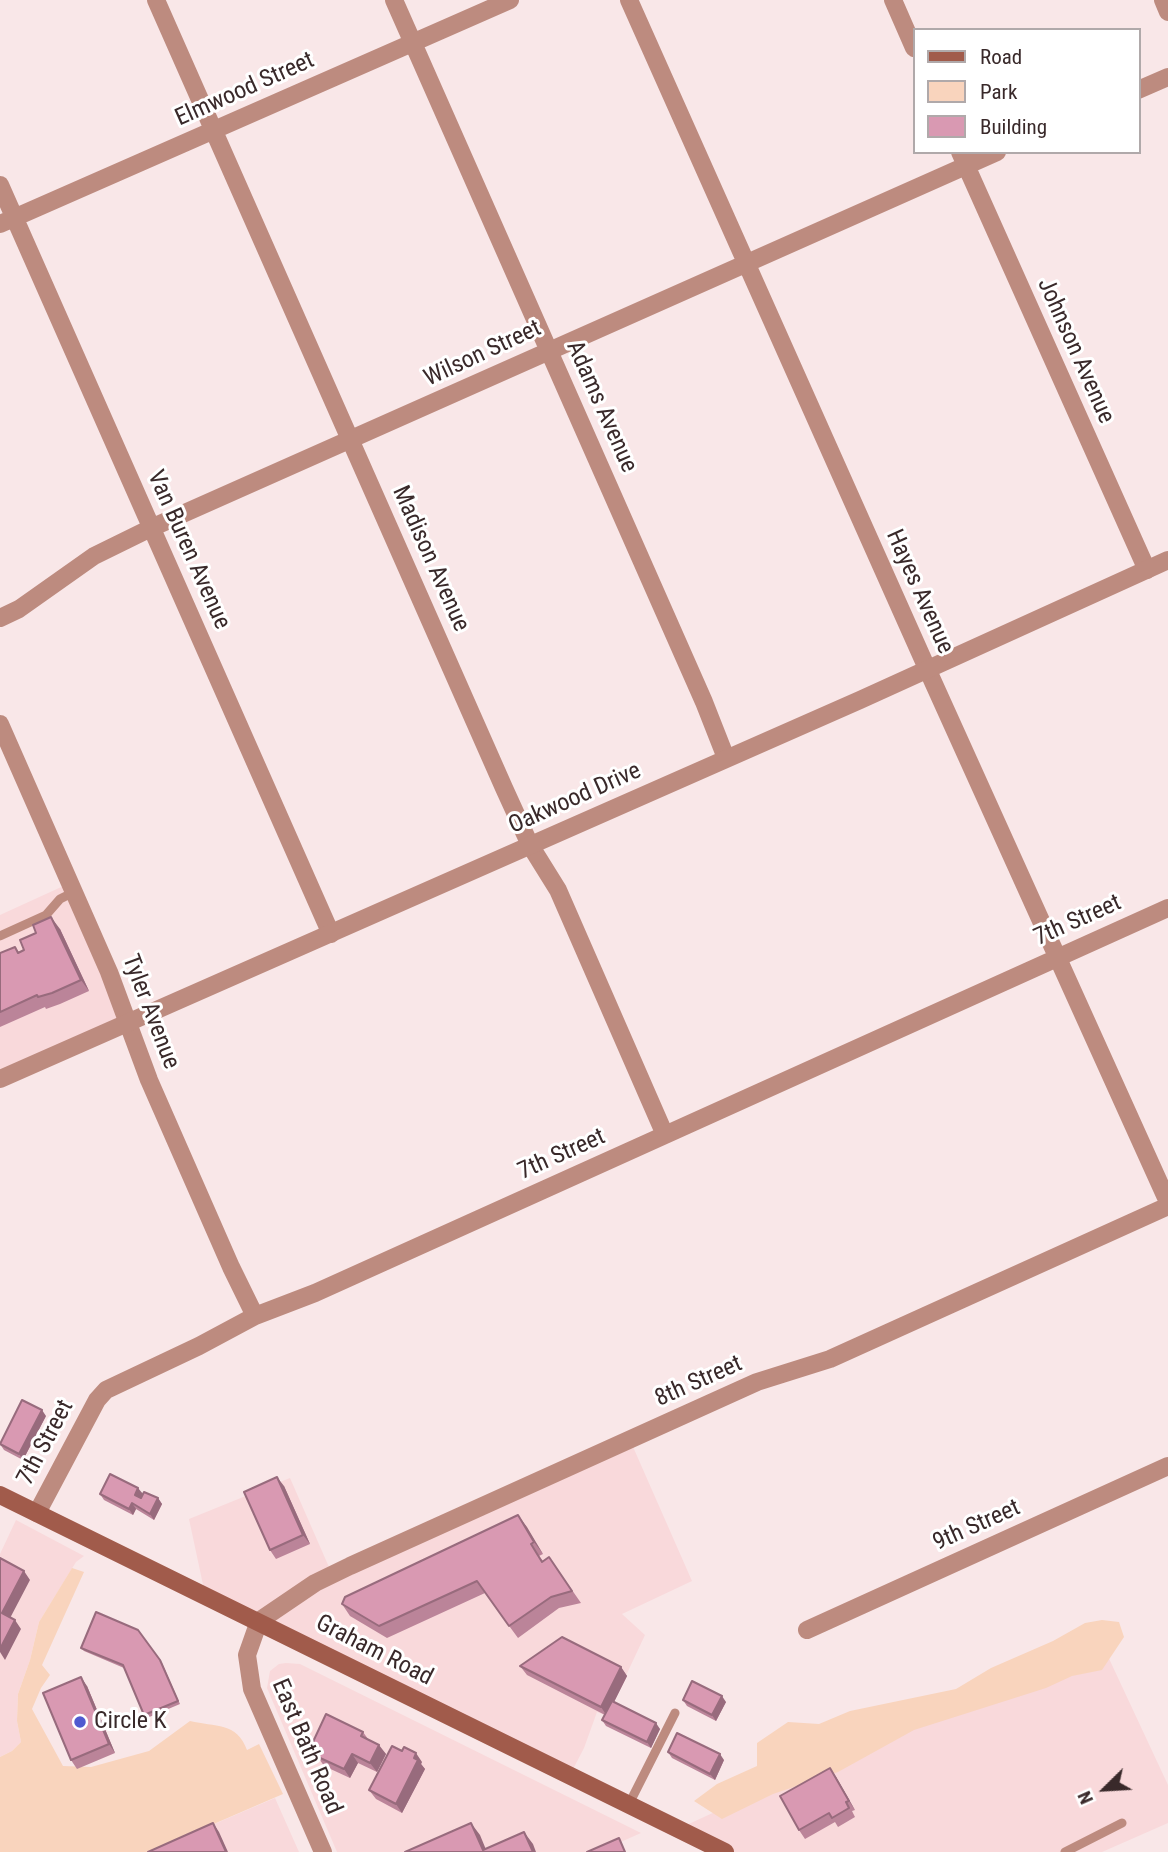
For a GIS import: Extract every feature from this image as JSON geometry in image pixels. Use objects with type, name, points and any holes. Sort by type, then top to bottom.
[{"type":"main road","name":"Graham Road","points":[[0,1495],[725,1852]]},
{"type":"street","name":"Madison Avenue","points":[[156,0],[530,845],[558,890],[665,1135]]},
{"type":"street","name":"Adams Avenue","points":[[394,0],[726,758]]},
{"type":"street","name":"Elmwood Street","points":[[8,222],[510,0]]},
{"type":"street","name":"Hayes Avenue","points":[[629,0],[1168,1204]]},
{"type":"street","points":[[893,0],[912,43]]},
{"type":"street","points":[[1163,0],[1168,12]]},
{"type":"street","points":[[1140,89],[1168,77]]},
{"type":"street","name":"Wilson Street","points":[[0,618],[19,609],[94,556],[151,528],[746,264],[963,159],[987,154]]},
{"type":"street","name":"Johnson Avenue","points":[[963,159],[1147,570]]},
{"type":"street","name":"Van Buren Avenue","points":[[0,185],[8,222],[151,528],[331,933]]},
{"type":"street","name":"Oakwood Drive","points":[[0,1079],[1168,560]]},
{"type":"street","name":"Tyler Avenue","points":[[0,724],[109,972],[155,1093],[231,1267],[256,1316]]},
{"type":"street","name":"7th Street","points":[[37,1513],[97,1399],[107,1390],[256,1316],[315,1293],[1168,908]]},
{"type":"street","name":"8th Street","points":[[259,1621],[315,1583],[349,1566],[757,1382],[830,1359],[1168,1204]]},
{"type":"street","name":"9th Street","points":[[807,1630],[1168,1466]]},
{"type":"street","name":"East Bath Road","points":[[259,1621],[247,1655],[252,1689],[323,1852]]},
{"type":"lane","points":[[0,936],[46,915],[60,899],[74,892]]},
{"type":"lane","points":[[629,1804],[676,1713]]},
{"type":"lane","points":[[1065,1852],[1122,1823]]},
{"type":"shaded area","points":[[70,883],[127,1022],[0,1079],[0,915]]},
{"type":"shaded area","points":[[630,1440],[692,1581],[622,1614],[645,1635],[607,1716],[597,1712],[584,1748],[570,1775],[205,1594],[189,1519],[290,1478],[332,1574]]},
{"type":"shaded area","points":[[16,1520],[84,1556],[76,1562],[39,1622],[18,1694],[17,1721],[21,1742],[0,1757],[0,1554]]},
{"type":"shaded area","points":[[1098,1635],[1168,1785],[1168,1823],[1102,1852],[725,1852],[678,1829]]},
{"type":"shaded area","points":[[279,1664],[300,1664],[641,1833],[598,1852],[337,1852],[267,1688],[270,1671]]},
{"type":"shaded area","points":[[275,1798],[299,1852],[149,1852]]},
{"type":"green space","points":[[72,1568],[84,1572],[42,1665],[50,1675],[32,1709],[63,1766],[91,1767],[149,1751],[190,1721],[231,1730],[243,1741],[247,1750],[259,1744],[283,1794],[149,1852],[0,1852],[0,1757],[21,1742],[17,1721],[18,1694],[39,1622]]},
{"type":"green space","points":[[1102,1620],[1119,1622],[1124,1637],[1102,1670],[1072,1676],[1046,1688],[914,1730],[838,1772],[773,1794],[722,1819],[694,1801],[717,1784],[757,1766],[757,1743],[788,1722],[819,1724],[850,1711],[956,1689],[991,1668],[1053,1641],[1085,1623]]},
{"type":"building","points":[[51,917],[81,980],[52,993],[38,997],[37,995],[0,1012],[0,953],[15,947],[18,953],[24,950],[20,940],[36,933],[33,925]]},
{"type":"building","points":[[22,1400],[42,1410],[19,1454],[0,1444]]},
{"type":"building","points":[[110,1474],[138,1488],[135,1495],[141,1498],[144,1492],[158,1498],[150,1514],[132,1503],[129,1509],[100,1494]]},
{"type":"building","points":[[277,1477],[303,1535],[270,1550],[244,1492]]},
{"type":"building","points":[[518,1515],[542,1562],[549,1557],[572,1591],[551,1597],[509,1626],[477,1581],[379,1626],[342,1604],[345,1597]]},
{"type":"building","points":[[0,1558],[24,1571],[2,1613],[15,1620],[0,1649]]},
{"type":"building","points":[[96,1612],[138,1630],[160,1660],[178,1701],[144,1715],[123,1665],[81,1648]]},
{"type":"building","points":[[562,1637],[621,1667],[601,1707],[520,1666]]},
{"type":"building","name":"Circle K","points":[[81,1677],[109,1744],[71,1760],[43,1693]]},
{"type":"building","points":[[692,1681],[722,1696],[712,1715],[683,1700]]},
{"type":"building","points":[[612,1701],[656,1723],[647,1742],[602,1720]]},
{"type":"building","points":[[326,1714],[363,1732],[361,1736],[379,1745],[370,1763],[352,1754],[344,1769],[318,1757],[322,1749],[312,1744]]},
{"type":"building","points":[[677,1733],[720,1754],[710,1774],[668,1752]]},
{"type":"building","points":[[392,1746],[402,1751],[404,1747],[416,1753],[414,1758],[418,1760],[396,1804],[369,1790]]},
{"type":"building","points":[[830,1768],[849,1801],[846,1802],[849,1808],[832,1818],[829,1813],[799,1830],[780,1796]]},
{"type":"building","points":[[213,1823],[226,1852],[148,1852]]},
{"type":"building","points":[[471,1823],[483,1850],[524,1832],[533,1852],[405,1852]]},
{"type":"building","points":[[619,1838],[625,1852],[587,1852]]},
{"type":"place","name":"Circle K","points":[[80,1722]]}]
